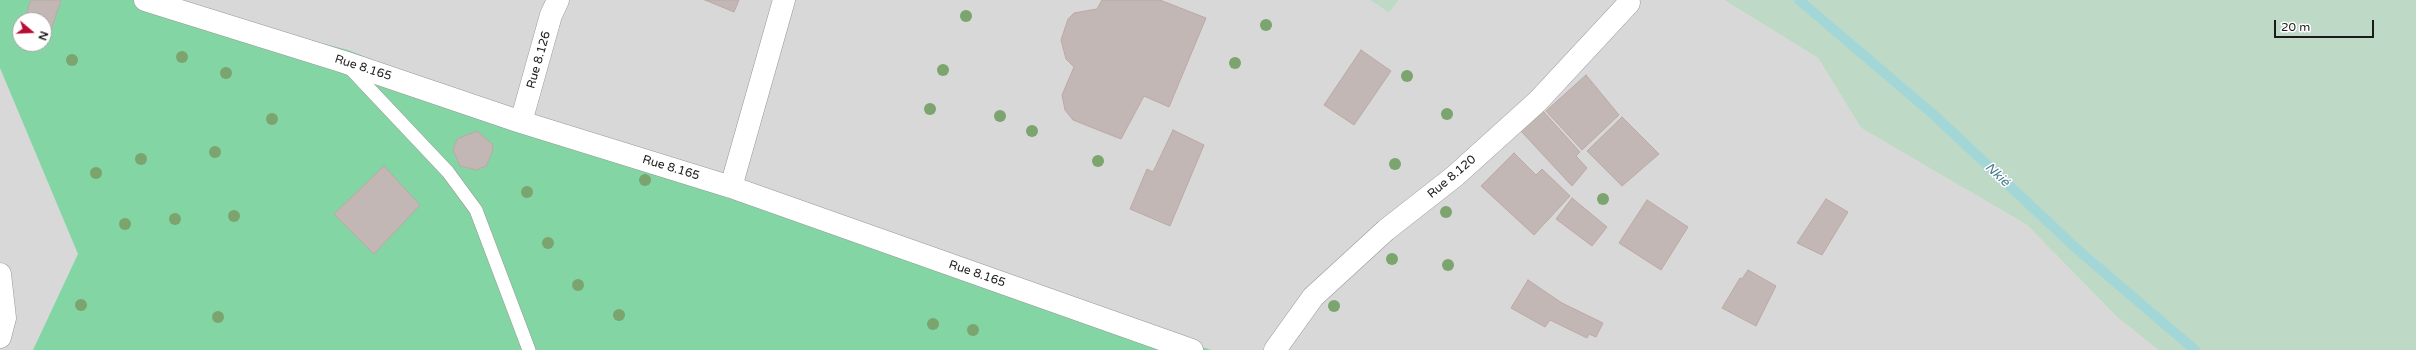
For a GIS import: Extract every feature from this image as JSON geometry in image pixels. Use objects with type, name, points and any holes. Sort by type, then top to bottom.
[{"type":"street","name":"Rue 8.165","points":[[145,0],[344,62],[521,122],[731,187],[1192,350]]},
{"type":"street","name":"Rue 8.126","points":[[521,122],[551,15],[558,0]]},
{"type":"street","points":[[731,187],[784,0]]},
{"type":"street","name":"Rue 8.120","points":[[1274,350],[1312,297],[1386,230],[1455,176],[1538,101],[1629,3]]},
{"type":"street","points":[[0,274],[5,318],[0,337]]},
{"type":"lane","points":[[344,62],[448,172],[476,210],[529,350]]},
{"type":"shaded area","points":[[0,0],[1370,0],[1389,13],[1399,0],[1724,0],[1818,58],[1861,128],[2027,225],[2116,316],[2158,350],[0,350]]},
{"type":"green space","points":[[0,0],[158,0],[348,50],[433,84],[1211,350],[33,350],[78,254],[0,68]]},
{"type":"green space","points":[[1370,0],[1399,0],[1389,13]]},
{"type":"green space","points":[[1724,0],[2416,0],[2416,350],[2158,350],[2116,316],[2027,225],[1861,128],[1818,58]]},
{"type":"building","points":[[31,0],[61,0],[52,27],[52,12],[27,12]]},
{"type":"building","points":[[705,0],[739,0],[734,12]]},
{"type":"building","points":[[1102,0],[1160,0],[1206,18],[1169,107],[1144,96],[1121,139],[1073,120],[1065,110],[1062,95],[1074,67],[1066,59],[1061,40],[1068,19],[1074,13],[1097,9]]},
{"type":"building","points":[[1361,50],[1391,71],[1354,125],[1324,105]]},
{"type":"building","points":[[1586,75],[1619,115],[1582,150],[1546,111]]},
{"type":"building","points":[[1543,111],[1580,152],[1576,156],[1587,168],[1572,186],[1520,130]]},
{"type":"building","points":[[1622,117],[1659,154],[1622,186],[1587,151]]},
{"type":"building","points":[[1173,130],[1204,145],[1170,226],[1130,209],[1147,169],[1153,172]]},
{"type":"building","points":[[477,131],[492,144],[493,150],[486,166],[476,170],[460,166],[453,150],[457,139]]},
{"type":"building","points":[[1514,153],[1536,175],[1542,169],[1570,196],[1534,235],[1481,186]]},
{"type":"building","points":[[384,166],[420,205],[374,254],[334,214]]},
{"type":"building","points":[[1572,198],[1607,227],[1592,246],[1556,219]]},
{"type":"building","points":[[1826,199],[1848,212],[1822,255],[1797,243]]},
{"type":"building","points":[[1647,200],[1688,227],[1661,270],[1619,243]]},
{"type":"building","points":[[1748,270],[1776,286],[1756,326],[1722,308],[1740,278],[1742,279]]},
{"type":"building","points":[[1528,280],[1562,303],[1603,323],[1596,337],[1589,334],[1587,338],[1550,320],[1545,327],[1511,308]]},
{"type":"waterway","name":"Nkié","points":[[1799,0],[1934,115],[2078,250],[2195,350]]}]
